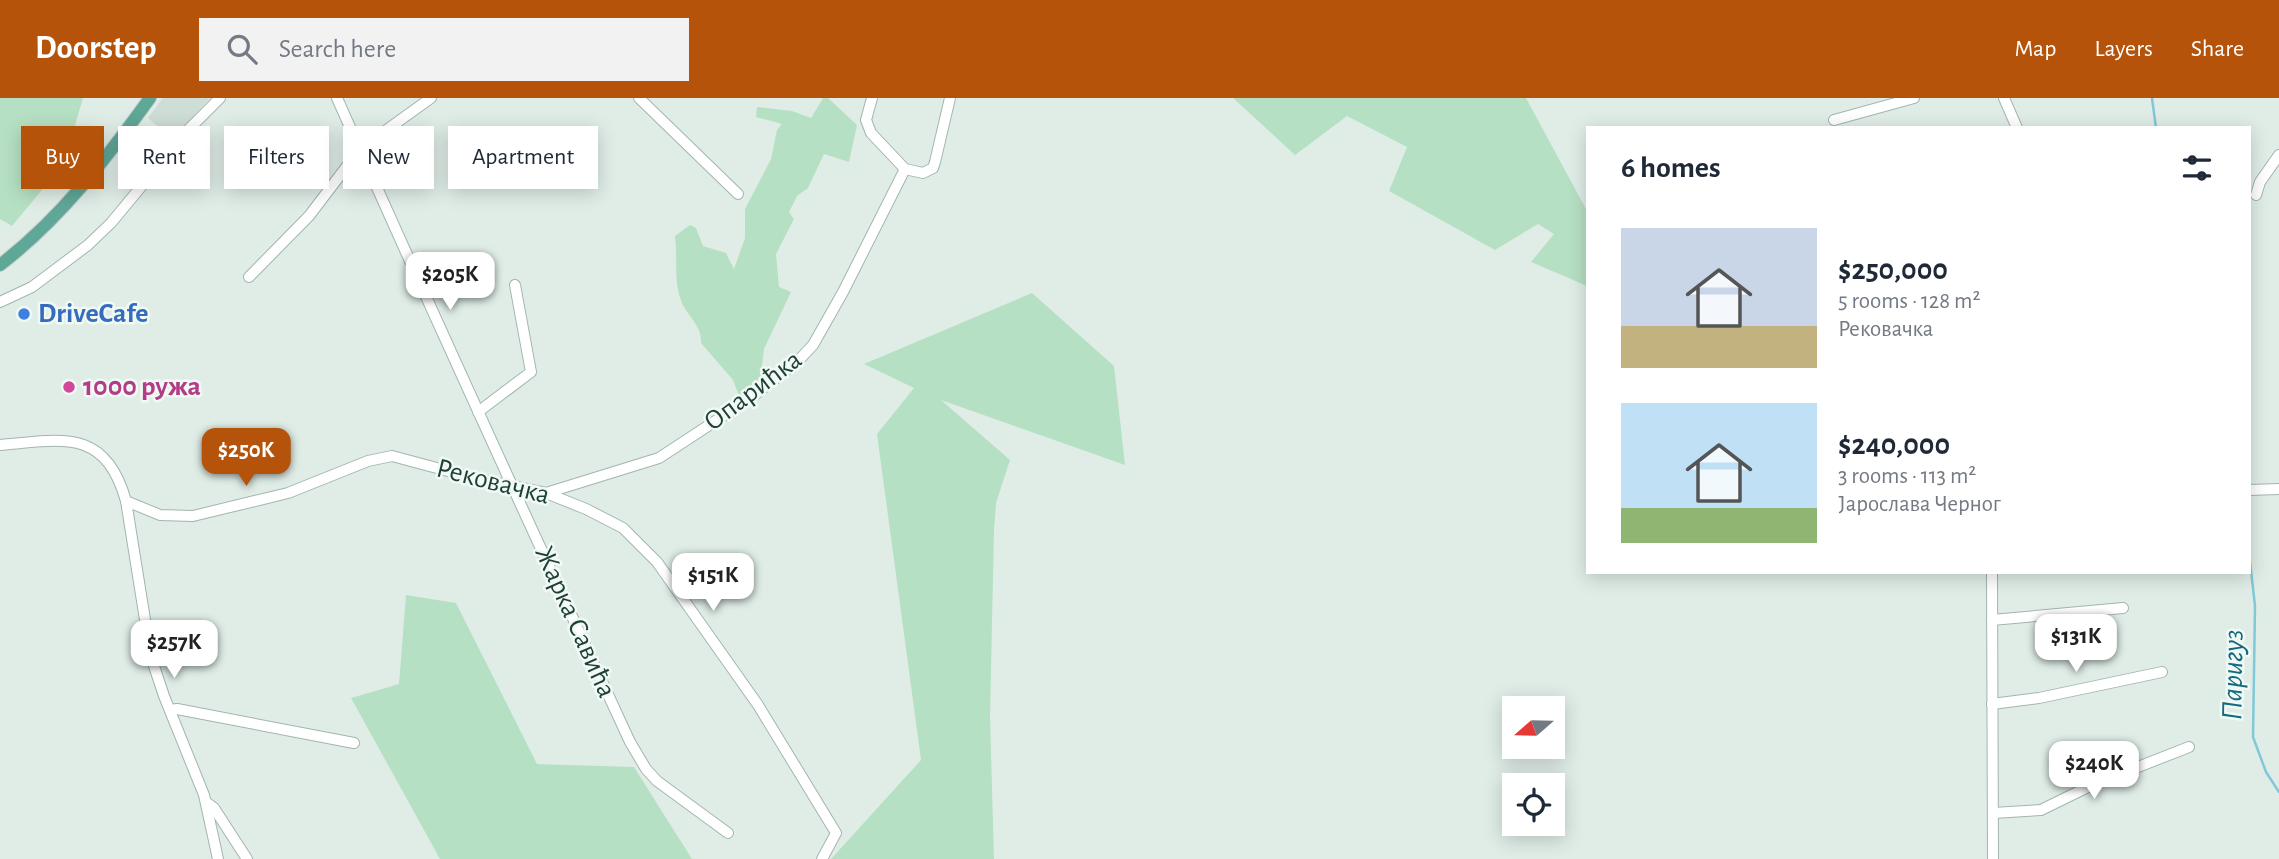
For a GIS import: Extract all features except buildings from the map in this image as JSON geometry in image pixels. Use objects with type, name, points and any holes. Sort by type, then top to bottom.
[{"type":"main road","points":[[0,265],[42,229],[82,188],[150,98]]},
{"type":"street","points":[[0,302],[32,287],[88,245],[111,223],[188,130],[220,98]]},
{"type":"street","name":"Жарка Савића","points":[[337,98],[350,126]]},
{"type":"street","points":[[392,126],[431,98]]},
{"type":"street","points":[[639,98],[738,194]]},
{"type":"street","points":[[872,98],[866,120],[868,128],[905,169],[923,173],[933,168],[950,98]]},
{"type":"street","points":[[1833,120],[1914,98]]},
{"type":"street","points":[[2004,98],[2016,126]]},
{"type":"street","points":[[2256,195],[2260,182],[2279,155]]},
{"type":"street","name":"Опарићка","points":[[546,493],[659,458],[752,397],[797,362],[813,345],[905,169]]},
{"type":"street","points":[[248,277],[309,216],[343,171]]},
{"type":"street","name":"Жарка Савића","points":[[378,189],[624,730],[646,769],[657,781],[728,834]]},
{"type":"street","points":[[478,412],[531,372],[515,285]]},
{"type":"street","points":[[0,445],[60,440],[86,444],[113,469],[126,501],[155,673],[206,802],[218,859]]},
{"type":"street","name":"Рековачка","points":[[126,501],[160,515],[193,516],[288,493],[368,461],[392,456],[478,479],[546,493],[623,528],[657,562],[766,716],[836,833],[822,859]]},
{"type":"street","points":[[2251,490],[2279,489]]},
{"type":"street","points":[[1992,574],[1993,859]]},
{"type":"street","points":[[1992,620],[2123,608]]},
{"type":"street","points":[[1993,704],[2039,698],[2162,672]]},
{"type":"street","points":[[170,710],[177,709],[354,743]]},
{"type":"street","points":[[1993,813],[2041,810],[2116,775],[2189,747]]},
{"type":"street","points":[[206,802],[214,808],[247,859]]},
{"type":"shaded area","points":[[163,98],[210,98],[184,126],[157,126],[148,118]]},
{"type":"green space","points":[[0,98],[83,98],[75,126],[21,126],[21,189],[43,189],[12,226],[0,219]]},
{"type":"green space","points":[[823,98],[828,98],[857,125],[849,162],[824,154],[808,188],[797,196],[789,212],[794,219],[776,254],[779,287],[791,292],[764,349],[762,366],[772,377],[740,398],[733,380],[701,343],[697,327],[682,303],[677,279],[675,236],[690,225],[696,228],[703,246],[726,253],[734,269],[745,238],[745,209],[771,159],[777,130],[782,124],[756,117],[757,107],[792,111],[811,118]]},
{"type":"green space","points":[[1233,98],[1526,98],[1586,209],[1586,286],[1531,262],[1554,234],[1538,224],[1495,250],[1389,191],[1407,147],[1347,116],[1295,155]]},
{"type":"green space","points":[[1032,293],[1114,366],[1125,465],[941,400],[1010,460],[996,503],[994,531],[990,717],[994,859],[831,859],[921,760],[877,434],[914,388],[864,364]]},
{"type":"green space","points":[[406,595],[456,603],[537,764],[634,767],[692,859],[440,859],[351,698],[399,684]]},
{"type":"waterway","name":"Паригуз","points":[[2152,98],[2156,126]]},
{"type":"waterway","name":"Паригуз","points":[[2251,571],[2255,606],[2253,737],[2266,772],[2279,792]]},
{"type":"place","name":"DriveCafe","points":[[24,314]]},
{"type":"place","name":"1000 ружа","points":[[69,387]]}]
